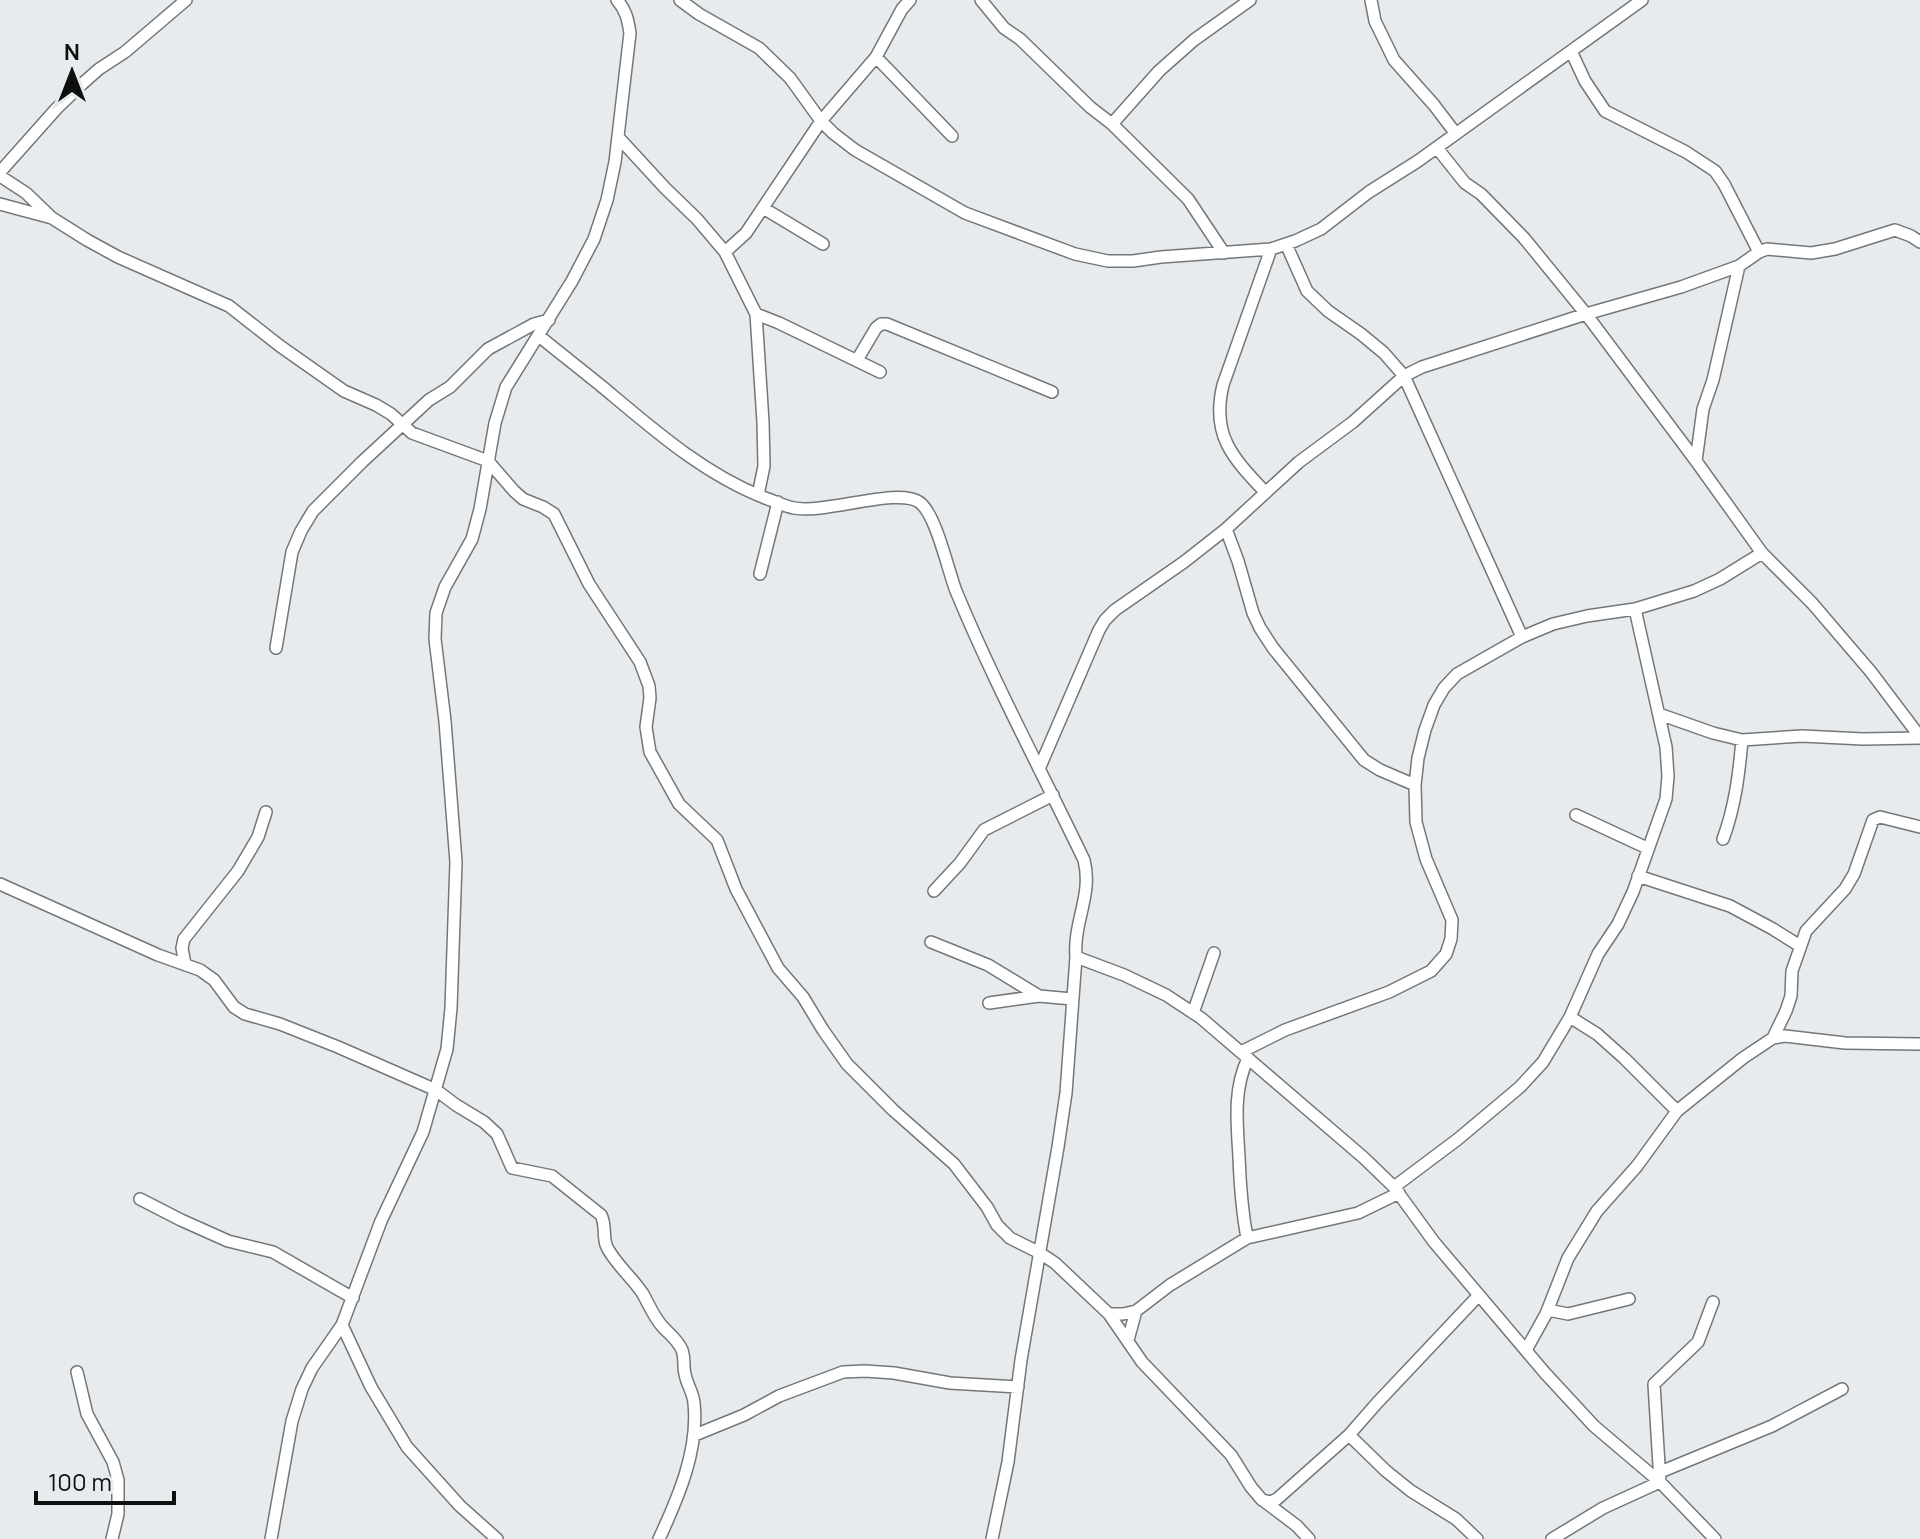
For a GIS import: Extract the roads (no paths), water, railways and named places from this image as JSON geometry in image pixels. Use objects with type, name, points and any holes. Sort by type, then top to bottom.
[{"type":"street","points":[[186,0],[82,84],[6,160],[0,174],[52,218],[87,240],[229,306],[344,391],[384,409],[412,433],[488,461],[523,499],[554,514],[589,584],[640,662],[649,686],[646,727],[650,752],[679,804],[717,840],[736,889],[778,968],[803,997],[847,1064],[954,1164],[997,1225],[1010,1238],[1055,1263],[1109,1314],[1142,1362],[1231,1455],[1262,1500],[1309,1539]]},
{"type":"street","points":[[680,0],[759,48],[790,78],[821,121],[855,150],[965,213],[1075,254],[1108,261],[1271,249],[1321,229],[1638,1]]},
{"type":"street","points":[[725,252],[746,233],[821,121],[876,57],[910,0]]},
{"type":"street","points":[[981,0],[1004,28],[1020,39],[1090,107],[1112,124],[1188,199],[1224,253]]},
{"type":"street","points":[[1112,124],[1171,60],[1250,0]]},
{"type":"street","points":[[1371,0],[1375,21],[1394,60],[1456,134]]},
{"type":"street","points":[[271,1539],[292,1421],[302,1389],[312,1368],[342,1325],[381,1221],[423,1132],[447,1049],[456,862],[435,639],[436,613],[457,562],[472,539],[495,423],[506,387],[549,320],[594,239],[607,200],[619,138],[630,33],[623,2]]},
{"type":"street","points":[[1571,51],[1585,81],[1605,111],[1686,152],[1715,171],[1759,252]]},
{"type":"street","points":[[876,57],[952,136]]},
{"type":"street","points":[[619,138],[725,252],[756,314],[764,466],[758,495]]},
{"type":"street","points":[[1437,148],[1465,183],[1481,194],[1524,238],[1586,314],[1762,553],[1812,603],[1871,672],[1920,737]]},
{"type":"street","points":[[0,204],[52,218]]},
{"type":"street","points":[[763,208],[823,244]]},
{"type":"street","points":[[1039,769],[1105,620],[1226,529],[1299,462],[1361,416],[1404,376],[1440,360],[1681,287],[1739,266],[1767,249],[1811,253],[1835,249],[1895,230],[1920,242]]},
{"type":"street","points":[[1286,244],[1307,291],[1328,311],[1384,353],[1404,376],[1522,637]]},
{"type":"street","points":[[1265,492],[1242,468],[1227,446],[1218,407],[1271,249]]},
{"type":"street","points":[[1696,461],[1703,409],[1713,380],[1739,266]]},
{"type":"street","points":[[756,314],[880,372]]},
{"type":"street","points":[[276,648],[292,552],[313,511],[429,400],[450,387],[488,349],[534,324],[549,320]]},
{"type":"street","points":[[857,360],[876,328],[887,324],[1052,392]]},
{"type":"street","points":[[539,336],[649,426],[697,462],[737,486],[793,508],[823,509],[903,497],[918,500],[926,508],[955,588],[1014,719],[1084,860],[1087,887],[1075,944],[1066,1093],[1008,1462],[992,1539]]},
{"type":"street","points":[[760,574],[778,502]]},
{"type":"street","points":[[1226,529],[1253,613],[1273,648],[1364,760],[1415,785]]},
{"type":"street","points":[[1247,1238],[1241,1207],[1236,1103],[1245,1055],[1285,1030],[1389,992],[1431,971],[1446,954],[1452,920],[1426,859],[1419,834],[1415,785],[1425,730],[1444,688],[1457,674],[1522,637],[1553,624],[1635,609],[1694,591],[1762,553]]},
{"type":"street","points":[[1109,1314],[1136,1311],[1170,1285],[1247,1238],[1358,1213],[1396,1190],[1520,1087],[1543,1062],[1570,1017],[1598,954],[1618,924],[1633,892],[1666,799],[1666,747],[1635,609]]},
{"type":"street","points":[[1659,714],[1742,740],[1802,736],[1863,739],[1920,737]]},
{"type":"street","points":[[1723,839],[1739,777],[1742,740]]},
{"type":"street","points":[[934,891],[984,830],[1053,795]]},
{"type":"street","points":[[185,964],[184,939],[238,871],[258,837],[266,812]]},
{"type":"street","points":[[1576,815],[1647,848]]},
{"type":"street","points":[[1773,1038],[1789,1003],[1792,971],[1806,931],[1845,889],[1854,874],[1873,820],[1880,817],[1920,827]]},
{"type":"street","points":[[1638,876],[1730,906],[1800,946]]},
{"type":"street","points":[[0,884],[158,955],[200,970],[214,980],[234,1007],[245,1014],[338,1047],[436,1090],[497,1134],[512,1168],[552,1176],[601,1215],[605,1223],[606,1244],[613,1256],[641,1291],[661,1325],[682,1349],[684,1371],[695,1405],[692,1450],[659,1539]]},
{"type":"street","points":[[931,942],[988,965],[1039,996]]},
{"type":"street","points":[[1193,1013],[1214,953]]},
{"type":"street","points":[[1076,957],[1166,995],[1193,1013],[1364,1158],[1396,1190],[1434,1242],[1594,1426],[1658,1477],[1715,1539]]},
{"type":"street","points":[[989,1003],[1039,996],[1072,999]]},
{"type":"street","points":[[1570,1017],[1607,1042],[1677,1111]]},
{"type":"street","points":[[1526,1350],[1548,1310],[1568,1258],[1597,1211],[1637,1166],[1677,1111],[1733,1066],[1773,1038],[1785,1036],[1845,1043],[1920,1044]]},
{"type":"street","points":[[140,1199],[228,1241],[273,1252],[353,1298]]},
{"type":"street","points":[[1262,1500],[1271,1502],[1277,1499],[1349,1435],[1479,1295]]},
{"type":"street","points":[[1548,1310],[1568,1314],[1629,1299]]},
{"type":"street","points":[[1658,1477],[1654,1384],[1698,1342],[1713,1302]]},
{"type":"street","points":[[1128,1340],[1136,1311]]},
{"type":"street","points":[[342,1325],[371,1387],[407,1447],[460,1506],[497,1539]]},
{"type":"street","points":[[77,1372],[87,1414],[113,1462],[118,1480],[118,1514],[112,1539]]},
{"type":"street","points":[[695,1435],[744,1415],[779,1396],[843,1372],[894,1373],[950,1383],[1018,1387]]},
{"type":"street","points":[[1552,1539],[1658,1477],[1772,1426],[1842,1389]]},
{"type":"street","points":[[1349,1435],[1386,1471],[1456,1519],[1477,1539]]}]
